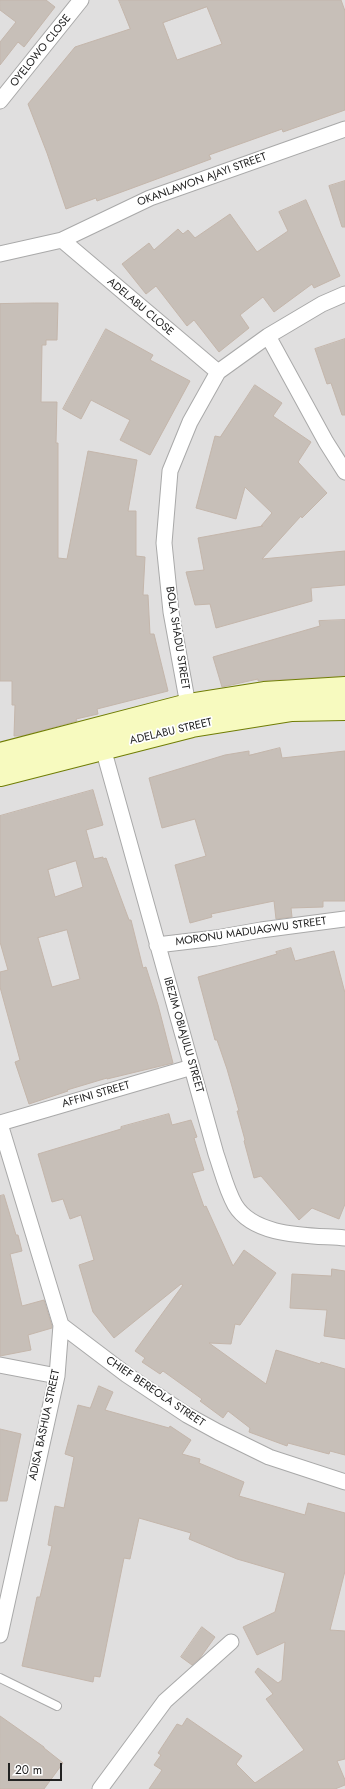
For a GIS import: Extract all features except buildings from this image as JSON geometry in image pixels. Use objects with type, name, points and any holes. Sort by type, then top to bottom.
[{"type":"main road","name":"ADELABU STREET","points":[[0,754],[188,705],[264,693],[345,688]]},
{"type":"main road","name":"ADELABU STREET","points":[[0,775],[192,726],[246,716],[292,710],[345,709]]},
{"type":"street","name":"OYELOWO CLOSE","points":[[0,102],[81,0]]},
{"type":"street","name":"OKANLAWON AJAYI STREET","points":[[0,254],[62,240],[150,198],[345,129]]},
{"type":"street","name":"ADELABU CLOSE","points":[[62,240],[218,372]]},
{"type":"street","name":"BOLA SHADU STREET","points":[[188,705],[171,612],[164,543],[170,471],[190,422],[218,372],[268,336],[322,304],[345,294]]},
{"type":"street","points":[[268,336],[326,442],[345,472]]},
{"type":"street","name":"IBEZIM OBIAJULU STREET","points":[[97,728],[225,1185],[236,1206],[250,1221],[277,1232],[345,1238]]},
{"type":"street","name":"MORONU MADUAGWU STREET","points":[[157,944],[216,938],[261,930],[345,919]]},
{"type":"street","name":"AFFINI STREET","points":[[0,1123],[192,1067]]},
{"type":"street","name":"ADISA BASHUA STREET","points":[[0,1123],[61,1325],[56,1376],[0,1635]]},
{"type":"street","name":"CHIEF BEREOLA STREET","points":[[61,1325],[127,1375],[187,1415],[268,1457],[345,1482]]},
{"type":"street","points":[[0,1364],[56,1376]]},
{"type":"street","points":[[100,1789],[165,1702],[231,1642]]},
{"type":"lane","points":[[0,1678],[57,1706]]},
{"type":"shaded area","points":[[0,0],[345,0],[345,1789],[0,1789]]}]
